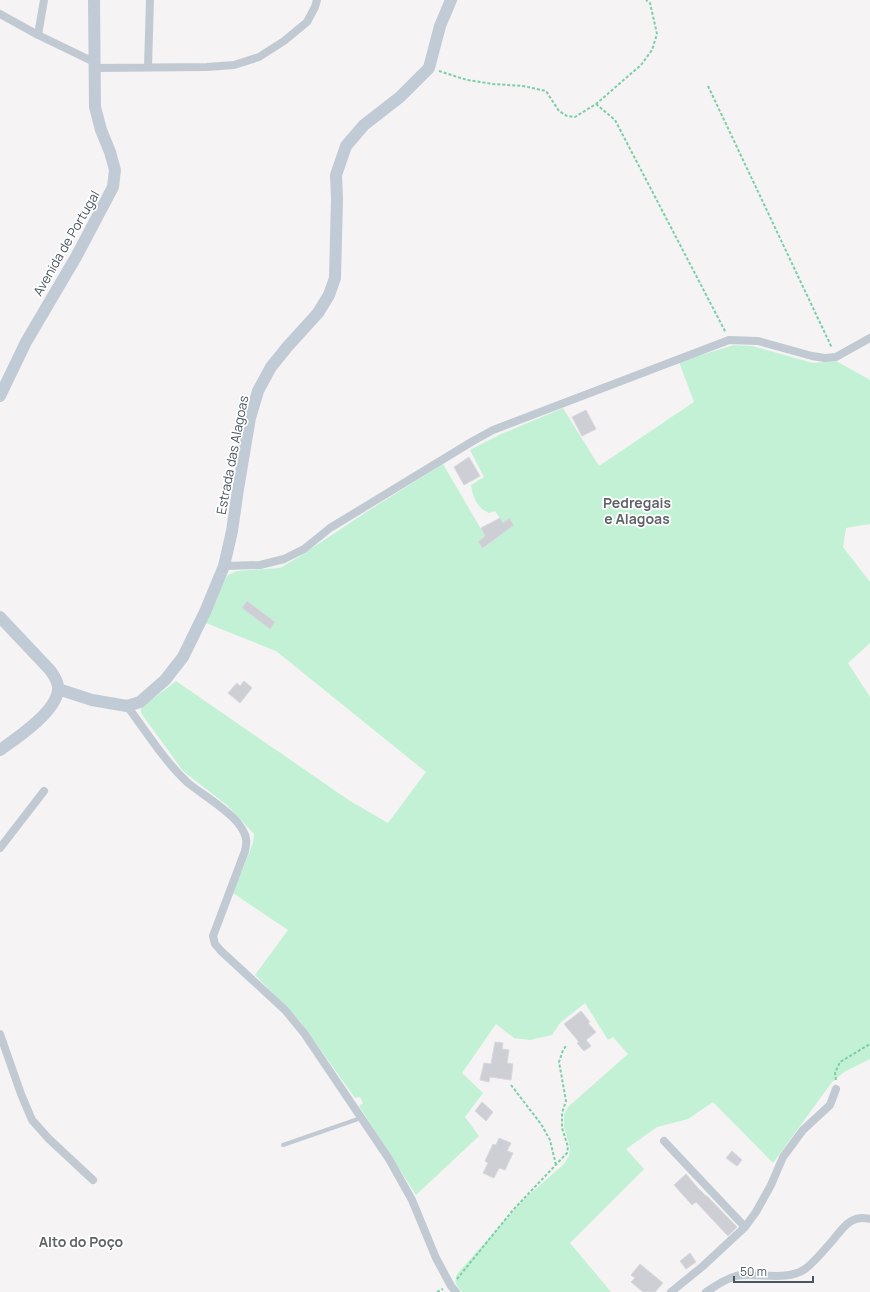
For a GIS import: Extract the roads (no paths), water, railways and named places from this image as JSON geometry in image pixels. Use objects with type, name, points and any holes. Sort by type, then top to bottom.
[{"type":"street","points":[[38,35],[44,0]]},
{"type":"street","name":"Avenida de Portugal","points":[[0,396],[26,342],[76,257],[113,187],[115,170],[110,152],[101,130],[95,107],[94,0]]},
{"type":"street","points":[[148,67],[150,0]]},
{"type":"street","points":[[0,14],[95,65],[207,67],[234,65],[259,57],[284,41],[307,22],[316,7],[317,0]]},
{"type":"street","name":"Estrada das Alagoas","points":[[127,706],[140,702],[164,680],[183,657],[205,612],[224,566],[232,531],[250,418],[258,391],[271,368],[288,346],[318,313],[329,295],[335,278],[337,199],[336,175],[346,146],[364,125],[400,97],[429,68],[440,26],[450,0]]},
{"type":"street","points":[[224,566],[260,565],[284,559],[304,549],[330,528],[493,430],[730,340],[758,341],[812,356],[825,358],[836,357],[870,338]]},
{"type":"street","points":[[0,617],[50,670],[56,678],[58,689],[55,699],[36,722],[24,733],[0,750]]},
{"type":"street","points":[[58,689],[92,700],[127,706],[170,763],[188,782],[238,822],[246,836],[247,843],[213,936],[216,944],[221,951],[285,1010],[304,1033],[389,1159],[412,1200],[436,1258],[454,1289]]},
{"type":"street","points":[[0,848],[44,791]]},
{"type":"street","points":[[0,1034],[21,1094],[32,1120],[49,1139],[92,1180]]},
{"type":"street","points":[[671,1292],[703,1266],[745,1227],[756,1212],[771,1185],[783,1157],[803,1130],[830,1105],[836,1089]]},
{"type":"street","points":[[664,1141],[745,1227]]},
{"type":"street","points":[[706,1292],[725,1280],[736,1276],[790,1274],[800,1272],[806,1269],[833,1241],[845,1225],[854,1220],[865,1218],[870,1219]]},
{"type":"lane","points":[[283,1145],[362,1118]]},
{"type":"district","name":"Pedregais e Alagoas","points":[[637,512]]},
{"type":"district","name":"Alto do Poço","points":[[81,1242]]}]
